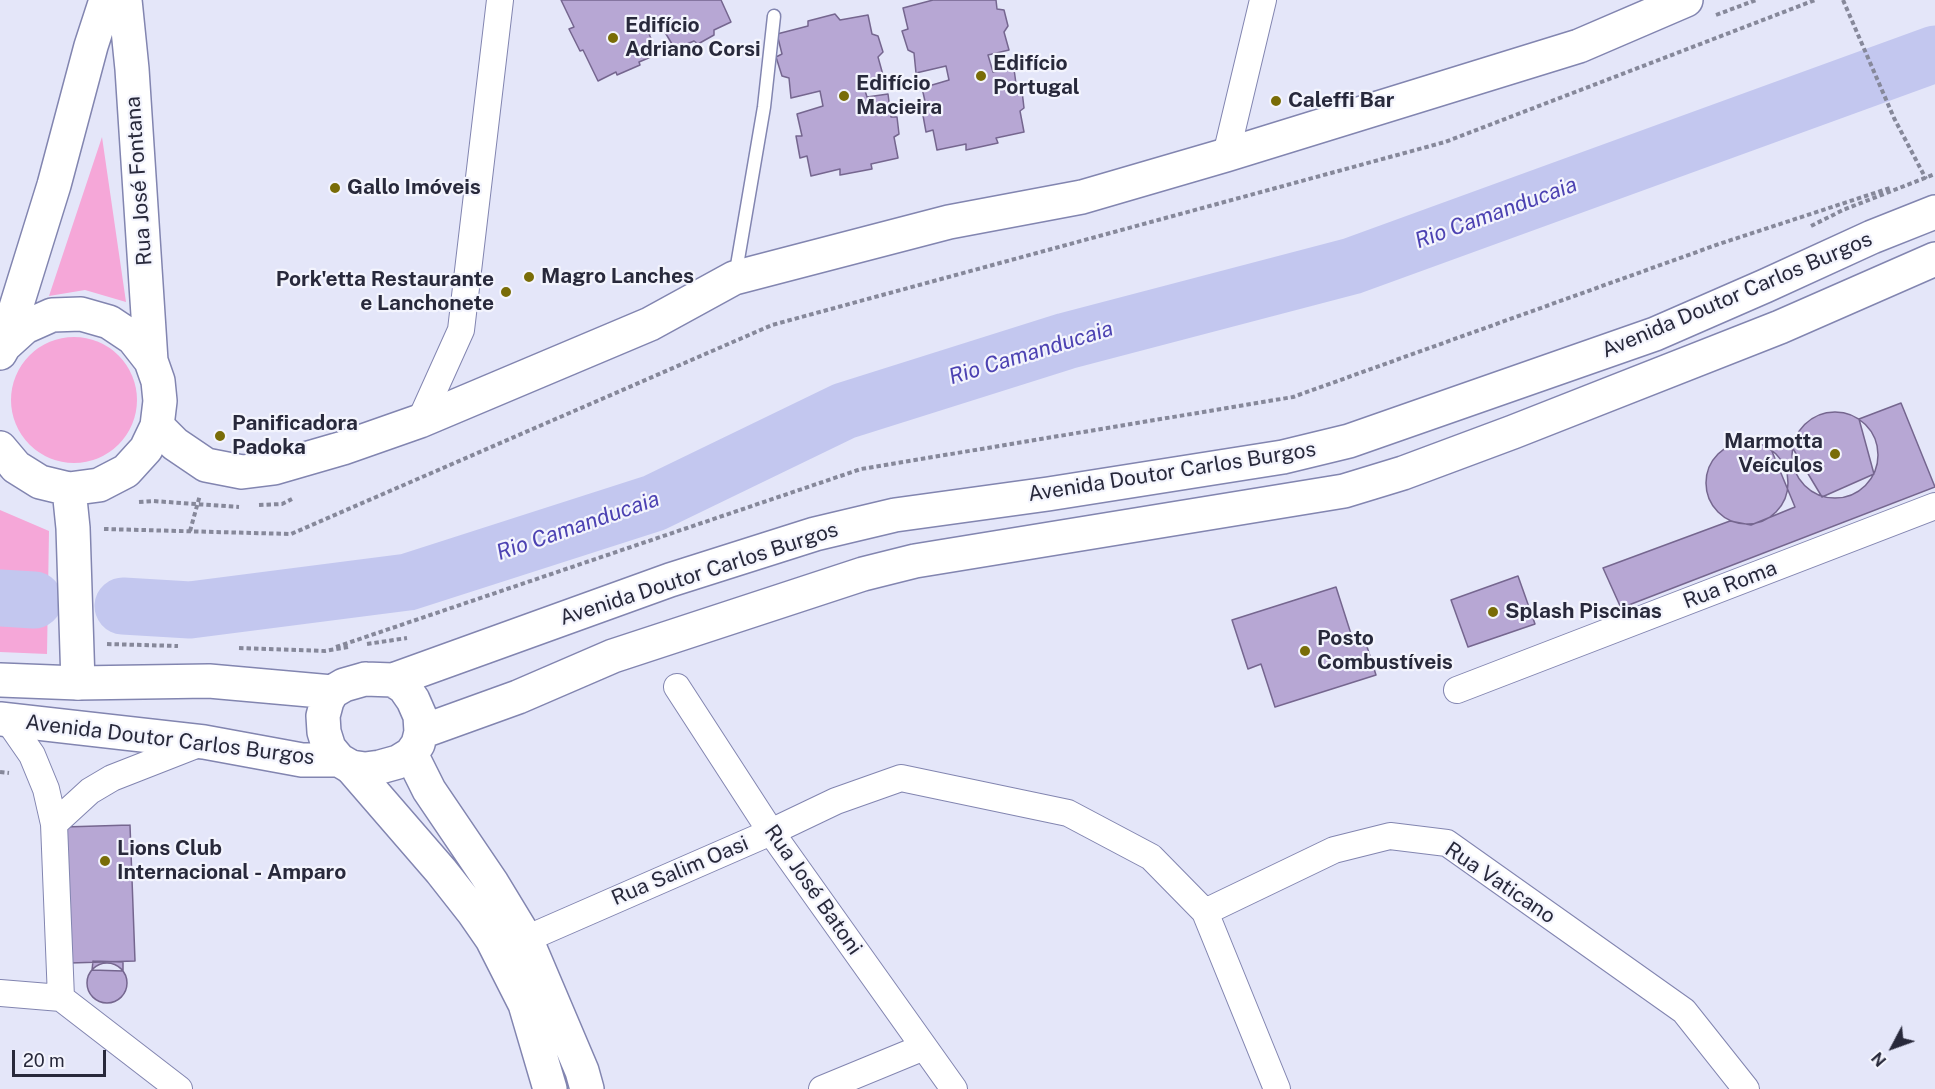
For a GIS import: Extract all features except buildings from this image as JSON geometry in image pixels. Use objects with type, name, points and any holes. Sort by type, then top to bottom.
[{"type":"main road","points":[[2,349],[54,185],[91,46],[106,0]]},
{"type":"main road","name":"Rua José Fontana","points":[[125,0],[132,69],[151,361]]},
{"type":"main road","points":[[157,426],[175,444],[206,465],[242,472],[274,468],[344,448],[420,422],[650,324],[734,278],[949,222],[1082,197],[1579,46],[1679,6]]},
{"type":"main road","name":"Avenida Doutor Carlos Burgos","points":[[393,680],[670,580],[815,534],[895,515],[1048,494],[1283,457],[1349,441],[1655,334],[1872,237],[1932,213]]},
{"type":"main road","name":"Avenida Doutor Carlos Burgos","points":[[416,743],[613,656],[863,574],[915,561],[1271,505],[1354,488],[1403,473],[1780,327],[1935,259]]},
{"type":"main road","points":[[2,349],[25,327],[52,315],[81,314],[109,322],[133,338],[151,361],[158,381],[160,400],[157,426],[146,449],[126,471],[99,485],[69,489],[40,482],[5,460]]},
{"type":"main road","points":[[69,489],[73,528],[78,672]]},
{"type":"main road","name":"Avenida Doutor Carlos Burgos","points":[[0,680],[78,672],[332,692]]},
{"type":"main road","points":[[550,1089],[525,1004],[492,939],[441,871],[329,748],[324,732],[323,716],[332,692],[344,685],[365,679],[393,680],[404,687],[413,700],[420,716],[416,743],[429,790],[492,883],[526,939],[582,1071],[587,1089]]},
{"type":"main road","name":"Avenida Doutor Carlos Burgos","points":[[4,719],[204,742],[302,760],[345,763]]},
{"type":"main road","points":[[345,763],[365,769],[380,768],[398,762],[416,743]]},
{"type":"street","points":[[420,422],[461,330],[500,0]]},
{"type":"street","points":[[1226,155],[1263,0]]},
{"type":"street","name":"Rua Roma","points":[[1457,690],[1935,506]]},
{"type":"street","name":"Rua José Batoni","points":[[677,687],[771,832],[954,1089]]},
{"type":"street","points":[[4,719],[32,755],[46,789],[54,824],[61,998]]},
{"type":"street","points":[[54,824],[90,791],[112,778],[204,742]]},
{"type":"street","name":"Rua Salim Oasi","points":[[526,939],[771,832],[836,801],[901,778],[1068,813],[1151,857],[1205,912]]},
{"type":"street","name":"Rua Vaticano","points":[[1205,912],[1334,850],[1389,836],[1447,843],[1684,1011],[1746,1089]]},
{"type":"street","points":[[1205,912],[1276,1089]]},
{"type":"street","points":[[0,993],[61,998],[179,1089]]},
{"type":"street","points":[[822,1089],[924,1047]]},
{"type":"lane","points":[[734,278],[764,107],[774,16]]},
{"type":"path","points":[[1679,6],[1756,0]]},
{"type":"path","points":[[73,528],[291,534],[772,325],[1445,142],[1815,0]]},
{"type":"path","points":[[1844,0],[1894,118],[1925,177],[1932,213]]},
{"type":"path","points":[[243,654],[325,651],[861,469],[1293,397],[1719,243],[1935,172]]},
{"type":"path","points":[[254,506],[282,504],[302,494]]},
{"type":"path","points":[[132,503],[153,501],[244,506]]},
{"type":"shaded area","points":[[102,137],[126,302],[85,290],[49,296]]},
{"type":"shaded area","points":[[74,337],[98,342],[119,355],[132,376],[137,400],[132,424],[119,445],[98,458],[74,463],[50,458],[29,445],[16,424],[11,400],[16,376],[29,355],[50,342]]},
{"type":"shaded area","points":[[0,510],[49,531],[47,654],[0,652]]},
{"type":"waterway","name":"Rio Camanducaia","points":[[123,606],[190,610],[408,582],[654,503],[844,411],[1066,341],[1352,266],[1935,54]]},
{"type":"waterway","name":"Rio Camanducaia","points":[[0,598],[34,600]]},
{"type":"place","name":"Edifício Adriano Corsi","points":[[613,38]]},
{"type":"place","name":"Edifício Portugal","points":[[981,76]]},
{"type":"place","name":"Edifício Macieira","points":[[844,96]]},
{"type":"place","name":"Caleffi Bar","points":[[1276,101]]},
{"type":"place","name":"Gallo Imóveis","points":[[335,188]]},
{"type":"place","name":"Magro Lanches","points":[[529,277]]},
{"type":"place","name":"Pork'etta Restaurante e Lanchonete","points":[[506,292]]},
{"type":"place","name":"Panificadora Padoka","points":[[220,436]]},
{"type":"place","name":"Marmotta Veículos","points":[[1835,454]]},
{"type":"place","name":"Splash Piscinas","points":[[1493,612]]},
{"type":"place","name":"Posto Combustíveis","points":[[1305,651]]},
{"type":"place","name":"Lions Club Internacional - Amparo","points":[[105,861]]}]
